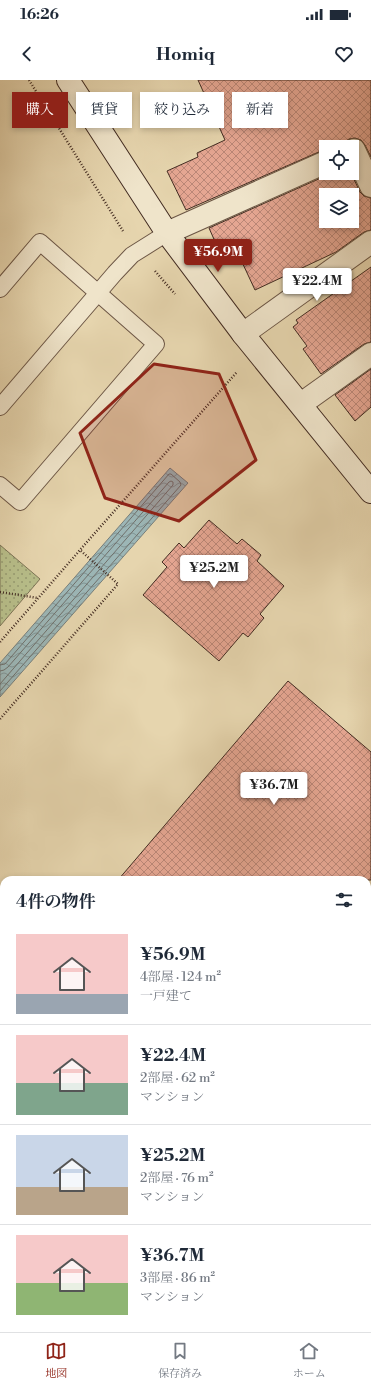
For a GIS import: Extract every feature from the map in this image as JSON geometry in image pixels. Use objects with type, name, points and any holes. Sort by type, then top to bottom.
[{"type":"street","points":[[68,80],[167,233],[243,334],[371,492]]},
{"type":"street","points":[[359,161],[371,186]]},
{"type":"street","points":[[167,233],[319,165]]},
{"type":"street","points":[[243,334],[371,242]]},
{"type":"street","points":[[301,404],[371,354]]},
{"type":"lane","points":[[0,407],[97,293],[132,255],[167,233]]},
{"type":"lane","points":[[0,289],[40,242],[156,344],[20,502],[0,485]]},
{"type":"path","points":[[0,642],[240,369]]},
{"type":"path","points":[[0,718],[118,584],[80,550]]},
{"type":"path","points":[[0,593],[39,598]]},
{"type":"highlighted area","points":[[154,364],[219,374],[256,460],[179,521],[105,498],[80,433]]},
{"type":"green space","points":[[0,545],[40,579],[0,626]]},
{"type":"water","points":[[170,468],[188,483],[0,697],[0,663]]},
{"type":"building","points":[[198,80],[371,80],[371,157],[361,140],[355,138],[348,140],[319,140],[319,152],[186,210],[167,171],[198,157],[197,153],[225,140],[220,128],[224,128],[224,92],[203,92]]},
{"type":"building","points":[[319,179],[354,180],[358,188],[319,188],[319,228],[359,228],[359,190],[364,196],[371,198],[371,230],[364,232],[336,252],[255,290],[235,247],[229,250],[225,242],[217,246],[209,228]]},
{"type":"building","points":[[371,267],[371,342],[364,344],[321,374],[303,349],[307,346],[293,327],[298,323],[296,320]]},
{"type":"building","points":[[371,369],[371,407],[355,421],[335,395]]},
{"type":"building","points":[[209,520],[237,544],[242,539],[261,555],[257,561],[284,586],[260,614],[264,618],[248,637],[243,633],[219,661],[143,595],[167,567],[162,562],[179,543],[184,548]]},
{"type":"building","points":[[288,681],[371,752],[371,876],[121,876]]}]
